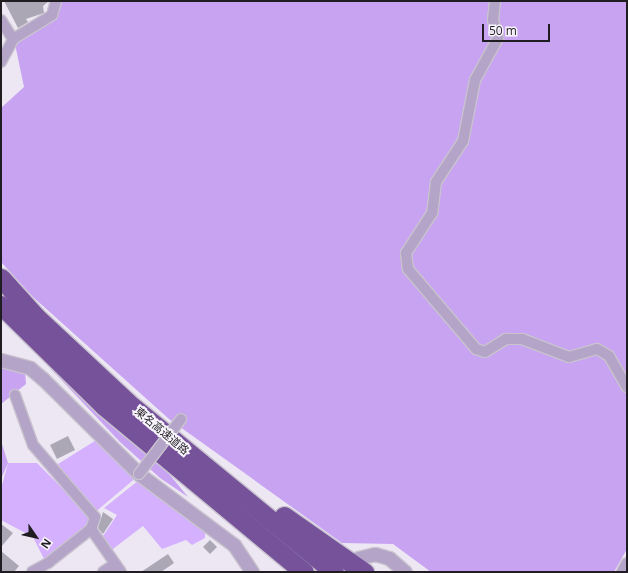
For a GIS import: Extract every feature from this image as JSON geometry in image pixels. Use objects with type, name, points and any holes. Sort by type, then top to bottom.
[{"type":"highway","name":"東名高速道路","points":[[1,278],[87,366],[173,440],[334,572]]},
{"type":"highway","name":"東名高速道路","points":[[1,305],[104,406],[299,569]]},
{"type":"highway","points":[[173,440],[361,565]]},
{"type":"street","points":[[1,62],[13,39],[52,15],[56,1]]},
{"type":"street","points":[[495,1],[493,20],[498,38],[475,80],[462,141],[436,182],[432,213],[406,253],[408,269],[476,349],[485,352],[506,339],[522,339],[569,357],[597,350],[609,356],[627,387]]},
{"type":"street","points":[[1,20],[13,39]]},
{"type":"street","points":[[1,360],[30,368],[43,378],[139,474],[234,545],[252,572]]},
{"type":"street","points":[[15,395],[33,445],[95,517],[91,529],[48,563],[32,572]]},
{"type":"street","points":[[139,474],[181,419]]},
{"type":"street","points":[[91,529],[118,568],[103,572]]},
{"type":"street","points":[[361,565],[375,554],[389,558],[405,572]]},
{"type":"shaded area","points":[[48,1],[627,1],[627,549],[614,572],[431,572],[393,544],[342,543],[169,419],[33,297],[1,262],[1,108],[24,87],[15,44],[55,15]]},
{"type":"shaded area","points":[[1,365],[25,371],[26,384],[1,404]]},
{"type":"shaded area","points":[[54,367],[166,470],[188,497],[160,478],[120,442],[51,369]]},
{"type":"shaded area","points":[[98,439],[138,476],[93,514],[58,464]]},
{"type":"shaded area","points":[[1,441],[8,463],[1,479]]},
{"type":"shaded area","points":[[8,463],[37,463],[90,516],[90,524],[45,561],[33,537],[1,520],[1,489]]},
{"type":"shaded area","points":[[139,480],[205,530],[205,538],[192,545],[186,540],[162,549],[143,526],[109,552],[101,539],[117,515],[104,508]]},
{"type":"building","points":[[4,1],[49,1],[43,6],[44,13],[26,19],[28,22],[18,28]]},
{"type":"building","points":[[68,436],[75,450],[57,459],[50,445]]},
{"type":"building","points":[[103,512],[113,519],[103,534],[98,528]]},
{"type":"building","points":[[1,524],[13,533],[1,547]]},
{"type":"building","points":[[210,540],[217,547],[210,554],[203,547]]},
{"type":"building","points":[[1,551],[19,566],[14,572],[1,572]]},
{"type":"building","points":[[168,554],[174,563],[161,572],[141,572]]}]
